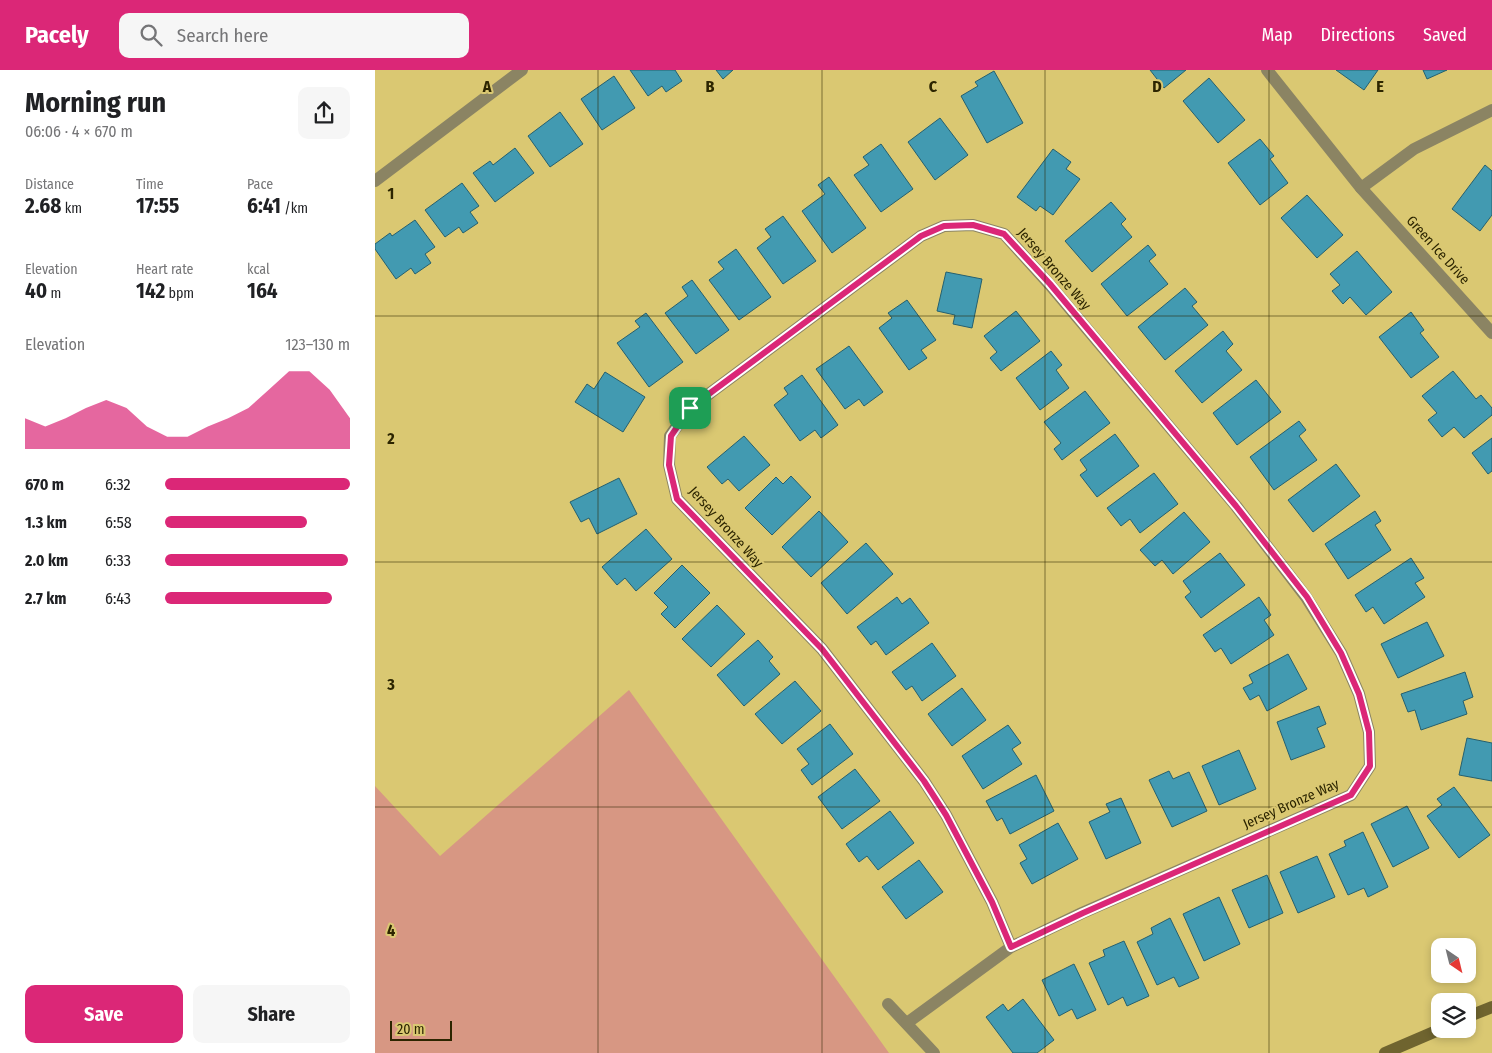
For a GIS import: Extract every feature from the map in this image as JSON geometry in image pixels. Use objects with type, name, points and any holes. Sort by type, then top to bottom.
[{"type":"main road","points":[[1476,1014],[1492,1007]]},
{"type":"main road","points":[[1385,1053],[1431,1033]]},
{"type":"street","points":[[375,181],[522,70]]},
{"type":"street","name":"Green Ice Drive","points":[[1267,70],[1361,188],[1492,333]]},
{"type":"street","points":[[1361,188],[1414,149],[1492,110]]},
{"type":"street","name":"Jersey Bronze Way","points":[[907,1023],[1011,947],[1091,909],[1351,795],[1370,766],[1369,732],[1359,694],[1341,653],[1307,597],[1210,476],[1050,284],[1004,234],[973,225],[944,226],[921,236],[690,408],[671,436],[669,465],[677,499],[822,649],[924,781],[946,815],[992,902],[1011,947]]},
{"type":"street","points":[[888,1004],[934,1053]]},
{"type":"shaded area","points":[[629,690],[889,1053],[375,1053],[375,786],[440,856]]},
{"type":"building","points":[[630,70],[675,70],[682,81],[666,92],[662,86],[648,96]]},
{"type":"building","points":[[716,70],[733,70],[723,79]]},
{"type":"building","points":[[1150,70],[1186,70],[1164,88]]},
{"type":"building","points":[[1336,70],[1378,70],[1364,90]]},
{"type":"building","points":[[1423,70],[1447,70],[1427,79]]},
{"type":"building","points":[[994,71],[1023,123],[987,143],[961,96],[978,86],[975,82]]},
{"type":"building","points":[[614,76],[635,108],[602,130],[581,99]]},
{"type":"building","points":[[1209,78],[1245,120],[1218,143],[1183,101]]},
{"type":"building","points":[[560,112],[583,144],[550,167],[528,136]]},
{"type":"building","points":[[940,118],[968,155],[935,180],[908,142]]},
{"type":"building","points":[[1260,139],[1274,156],[1270,159],[1288,183],[1260,205],[1228,163]]},
{"type":"building","points":[[881,144],[913,189],[881,212],[854,175],[869,165],[863,157]]},
{"type":"building","points":[[515,148],[534,173],[495,202],[473,173],[490,161],[493,165]]},
{"type":"building","points":[[1053,149],[1071,162],[1066,169],[1080,179],[1053,215],[1040,206],[1036,211],[1017,197]]},
{"type":"building","points":[[1485,165],[1492,171],[1492,215],[1480,231],[1452,209]]},
{"type":"building","points":[[829,177],[866,228],[832,253],[802,211],[825,194],[818,185]]},
{"type":"building","points":[[462,183],[479,206],[470,212],[478,223],[463,233],[459,227],[445,237],[425,210]]},
{"type":"building","points":[[1307,195],[1343,235],[1317,258],[1281,218]]},
{"type":"building","points":[[1111,202],[1126,219],[1121,224],[1132,237],[1092,272],[1065,241]]},
{"type":"building","points":[[783,216],[816,261],[783,284],[757,248],[771,237],[765,229]]},
{"type":"building","points":[[415,220],[435,247],[425,254],[431,263],[415,274],[411,268],[396,279],[375,249],[375,244],[390,233],[392,236]]},
{"type":"building","points":[[1148,245],[1156,255],[1149,261],[1168,284],[1127,316],[1101,284]]},
{"type":"building","points":[[736,249],[771,297],[739,320],[709,280],[724,269],[718,262]]},
{"type":"building","points":[[1357,251],[1392,292],[1366,315],[1350,297],[1343,304],[1332,291],[1340,285],[1330,274]]},
{"type":"building","points":[[946,272],[982,279],[972,328],[953,324],[955,315],[937,311]]},
{"type":"building","points":[[692,280],[729,330],[696,354],[665,313],[688,296],[682,287]]},
{"type":"building","points":[[1185,288],[1197,302],[1192,306],[1208,325],[1165,360],[1138,327]]},
{"type":"building","points":[[907,300],[936,340],[921,350],[927,358],[909,370],[879,328],[892,318],[888,313]]},
{"type":"building","points":[[1016,311],[1040,341],[1001,371],[990,358],[997,352],[984,336]]},
{"type":"building","points":[[1411,312],[1424,330],[1420,333],[1439,357],[1411,378],[1379,337]]},
{"type":"building","points":[[646,313],[683,362],[649,387],[617,343],[640,327],[635,321]]},
{"type":"building","points":[[1223,331],[1233,344],[1226,351],[1242,370],[1202,403],[1175,371]]},
{"type":"building","points":[[849,346],[883,392],[864,406],[859,399],[845,409],[816,369]]},
{"type":"building","points":[[1051,351],[1062,365],[1056,370],[1069,388],[1040,410],[1016,378]]},
{"type":"building","points":[[1453,371],[1476,399],[1481,395],[1492,408],[1492,415],[1464,438],[1454,427],[1442,437],[1428,420],[1437,413],[1422,396]]},
{"type":"building","points":[[605,372],[645,397],[623,432],[575,402],[587,384],[594,389]]},
{"type":"building","points":[[802,375],[838,425],[821,438],[815,430],[800,441],[774,405],[788,394],[784,388]]},
{"type":"building","points":[[1256,380],[1281,412],[1237,445],[1213,413]]},
{"type":"building","points":[[1085,391],[1110,423],[1062,460],[1054,449],[1061,443],[1044,422]]},
{"type":"building","points":[[1299,421],[1306,430],[1299,436],[1317,460],[1274,490],[1250,457]]},
{"type":"building","points":[[1115,434],[1139,466],[1097,497],[1080,475],[1087,470],[1080,460]]},
{"type":"building","points":[[744,436],[770,465],[739,491],[728,479],[722,484],[707,467]]},
{"type":"building","points":[[1492,438],[1492,471],[1488,474],[1472,453]]},
{"type":"building","points":[[1336,464],[1360,496],[1313,532],[1288,500]]},
{"type":"building","points":[[1154,473],[1178,504],[1140,533],[1130,519],[1121,526],[1107,508]]},
{"type":"building","points":[[791,476],[811,497],[772,535],[745,508],[776,477],[783,484]]},
{"type":"building","points":[[619,478],[637,514],[597,534],[589,518],[581,522],[570,502]]},
{"type":"building","points":[[819,511],[848,542],[811,577],[782,547]]},
{"type":"building","points":[[1375,511],[1381,521],[1375,525],[1391,550],[1348,579],[1325,544]]},
{"type":"building","points":[[1184,512],[1210,542],[1173,574],[1162,560],[1155,566],[1140,550]]},
{"type":"building","points":[[646,529],[672,559],[636,591],[625,578],[617,585],[602,567]]},
{"type":"building","points":[[866,543],[893,574],[847,614],[821,583]]},
{"type":"building","points":[[1220,553],[1245,585],[1201,618],[1185,597],[1191,592],[1183,581]]},
{"type":"building","points":[[1411,558],[1424,578],[1415,583],[1425,597],[1384,624],[1373,607],[1366,612],[1355,595]]},
{"type":"building","points":[[682,565],[710,593],[675,628],[661,614],[668,607],[654,593]]},
{"type":"building","points":[[897,597],[902,604],[910,598],[929,623],[886,655],[876,641],[871,645],[857,627]]},
{"type":"building","points":[[1259,597],[1271,615],[1264,620],[1274,635],[1231,664],[1221,648],[1215,652],[1203,635]]},
{"type":"building","points":[[717,605],[745,634],[711,667],[682,639]]},
{"type":"building","points":[[1427,622],[1444,656],[1398,678],[1381,644]]},
{"type":"building","points":[[758,640],[773,657],[769,661],[780,674],[744,706],[717,675]]},
{"type":"building","points":[[932,643],[956,676],[922,701],[912,686],[906,690],[892,672]]},
{"type":"building","points":[[1288,654],[1307,689],[1267,711],[1259,695],[1250,700],[1243,688],[1253,683],[1249,675]]},
{"type":"building","points":[[1465,672],[1473,697],[1463,701],[1467,714],[1421,730],[1415,710],[1408,712],[1401,694]]},
{"type":"building","points":[[795,681],[821,711],[782,744],[755,714]]},
{"type":"building","points":[[962,688],[986,720],[952,746],[928,714]]},
{"type":"building","points":[[1319,706],[1326,724],[1317,728],[1325,747],[1291,760],[1277,722]]},
{"type":"building","points":[[830,724],[853,754],[812,785],[801,770],[809,764],[797,749]]},
{"type":"building","points":[[1008,725],[1021,743],[1012,749],[1022,764],[983,789],[962,756]]},
{"type":"building","points":[[1467,738],[1492,743],[1492,781],[1459,775]]},
{"type":"building","points":[[1239,750],[1256,789],[1219,805],[1202,766]]},
{"type":"building","points":[[855,769],[880,801],[842,829],[818,797]]},
{"type":"building","points":[[1169,771],[1173,779],[1189,772],[1207,811],[1172,827],[1149,780]]},
{"type":"building","points":[[1036,775],[1054,811],[1010,834],[1002,818],[997,821],[986,801]]},
{"type":"building","points":[[1454,787],[1490,835],[1459,858],[1427,816],[1442,805],[1437,799]]},
{"type":"building","points":[[1121,798],[1141,843],[1106,859],[1089,822],[1110,812],[1106,804]]},
{"type":"building","points":[[1407,806],[1429,848],[1393,867],[1371,824]]},
{"type":"building","points":[[890,811],[914,843],[878,870],[867,856],[859,862],[846,844]]},
{"type":"building","points":[[1058,823],[1078,859],[1032,884],[1020,863],[1027,859],[1019,845]]},
{"type":"building","points":[[1363,832],[1388,887],[1368,897],[1364,888],[1348,895],[1329,854],[1346,846],[1344,841]]},
{"type":"building","points":[[1317,856],[1335,897],[1298,913],[1280,872]]},
{"type":"building","points":[[919,860],[943,892],[906,919],[882,887]]},
{"type":"building","points":[[1267,875],[1283,913],[1249,928],[1232,890]]},
{"type":"building","points":[[1219,897],[1240,944],[1204,961],[1183,914]]},
{"type":"building","points":[[1170,918],[1199,978],[1179,987],[1174,977],[1157,985],[1137,942],[1153,934],[1151,928]]},
{"type":"building","points":[[1124,941],[1149,996],[1127,1006],[1123,997],[1108,1005],[1089,963],[1105,956],[1103,950]]},
{"type":"building","points":[[1074,964],[1096,1010],[1077,1019],[1072,1009],[1059,1016],[1042,980]]},
{"type":"building","points":[[1023,999],[1054,1040],[1037,1053],[1013,1053],[986,1017],[1003,1004],[1008,1011]]},
{"type":"route","points":[[973,225],[1004,234],[1050,284],[1236,506],[1307,597],[1341,653],[1359,694],[1369,732],[1370,766],[1351,795],[1083,913],[1011,947],[992,902],[946,815],[924,781],[822,649],[677,499],[669,465],[671,436],[690,408],[921,236],[944,226],[973,225]]}]
